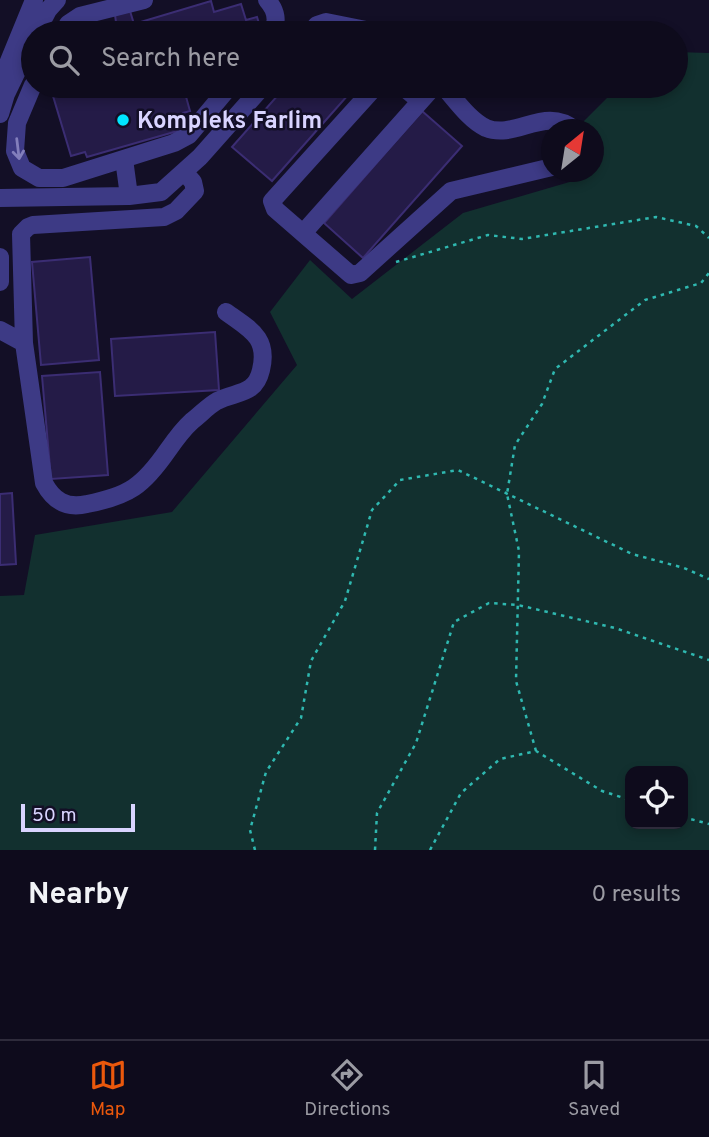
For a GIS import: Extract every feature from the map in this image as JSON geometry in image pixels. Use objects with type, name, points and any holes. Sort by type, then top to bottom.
[{"type":"street","points":[[25,21],[34,0]]},
{"type":"street","points":[[42,21],[57,0]]},
{"type":"street","points":[[72,21],[117,3],[144,0]]},
{"type":"street","points":[[267,0],[277,15],[276,21]]},
{"type":"street","points":[[0,82],[21,31]]},
{"type":"street","points":[[0,114],[21,63]]},
{"type":"street","points":[[28,98],[17,123],[15,151],[22,169],[38,178],[62,178],[174,143],[189,135],[220,98]]},
{"type":"street","points":[[0,198],[129,196],[161,192],[185,173],[252,98]]},
{"type":"street","points":[[365,98],[272,201],[275,209],[348,273],[356,275],[451,191],[541,169]]},
{"type":"street","points":[[304,232],[419,100],[417,98]]},
{"type":"street","points":[[454,98],[475,121],[494,130],[541,122]]},
{"type":"street","points":[[124,159],[129,196]]},
{"type":"street","points":[[185,173],[193,182],[195,191],[176,211],[164,218],[33,225],[23,230],[20,239],[24,343],[44,482],[51,496],[64,505],[82,505],[117,498],[153,471],[185,427],[217,401],[247,392],[254,386],[262,368],[262,343],[258,336],[226,312]]},
{"type":"street","points":[[0,257],[0,282]]},
{"type":"street","points":[[0,330],[24,343]]},
{"type":"path","points":[[385,265],[488,235],[522,239],[656,217],[696,226],[709,238]]},
{"type":"path","points":[[625,798],[602,791],[536,751],[516,681],[519,551],[508,494],[516,445],[542,404],[555,369],[645,300],[701,283],[709,273]]},
{"type":"path","points":[[255,850],[250,830],[266,772],[301,718],[311,661],[345,601],[372,510],[400,480],[458,470],[632,554],[684,568],[709,579]]},
{"type":"path","points":[[375,850],[377,813],[416,743],[454,622],[489,603],[518,605],[615,628],[709,660]]},
{"type":"path","points":[[430,850],[461,793],[500,759],[536,751]]},
{"type":"path","points":[[688,818],[709,824]]},
{"type":"green space","points":[[688,52],[709,53],[709,850],[0,850],[0,596],[24,595],[35,535],[172,512],[297,365],[270,312],[310,260],[352,299],[463,213],[569,182],[604,182],[604,119],[586,119],[607,98],[688,98]]},
{"type":"building","points":[[211,1],[214,12],[241,4],[246,20],[257,17],[258,21],[144,21]]},
{"type":"building","points":[[130,11],[133,21],[116,21],[115,15]]},
{"type":"building","name":"Kompleks Farlim","points":[[54,98],[186,98],[190,111],[183,113],[188,128],[87,157],[85,152],[71,156]]},
{"type":"building","points":[[275,98],[345,98],[272,181],[232,147]]},
{"type":"building","points":[[422,111],[462,146],[363,258],[324,223]]},
{"type":"building","points":[[90,257],[99,360],[41,365],[32,262]]},
{"type":"building","points":[[215,332],[219,390],[115,396],[111,339]]},
{"type":"building","points":[[100,372],[108,475],[51,479],[42,376]]},
{"type":"building","points":[[12,493],[16,564],[0,565],[0,494]]},
{"type":"place","name":"Kompleks Farlim","points":[[123,120]]}]
